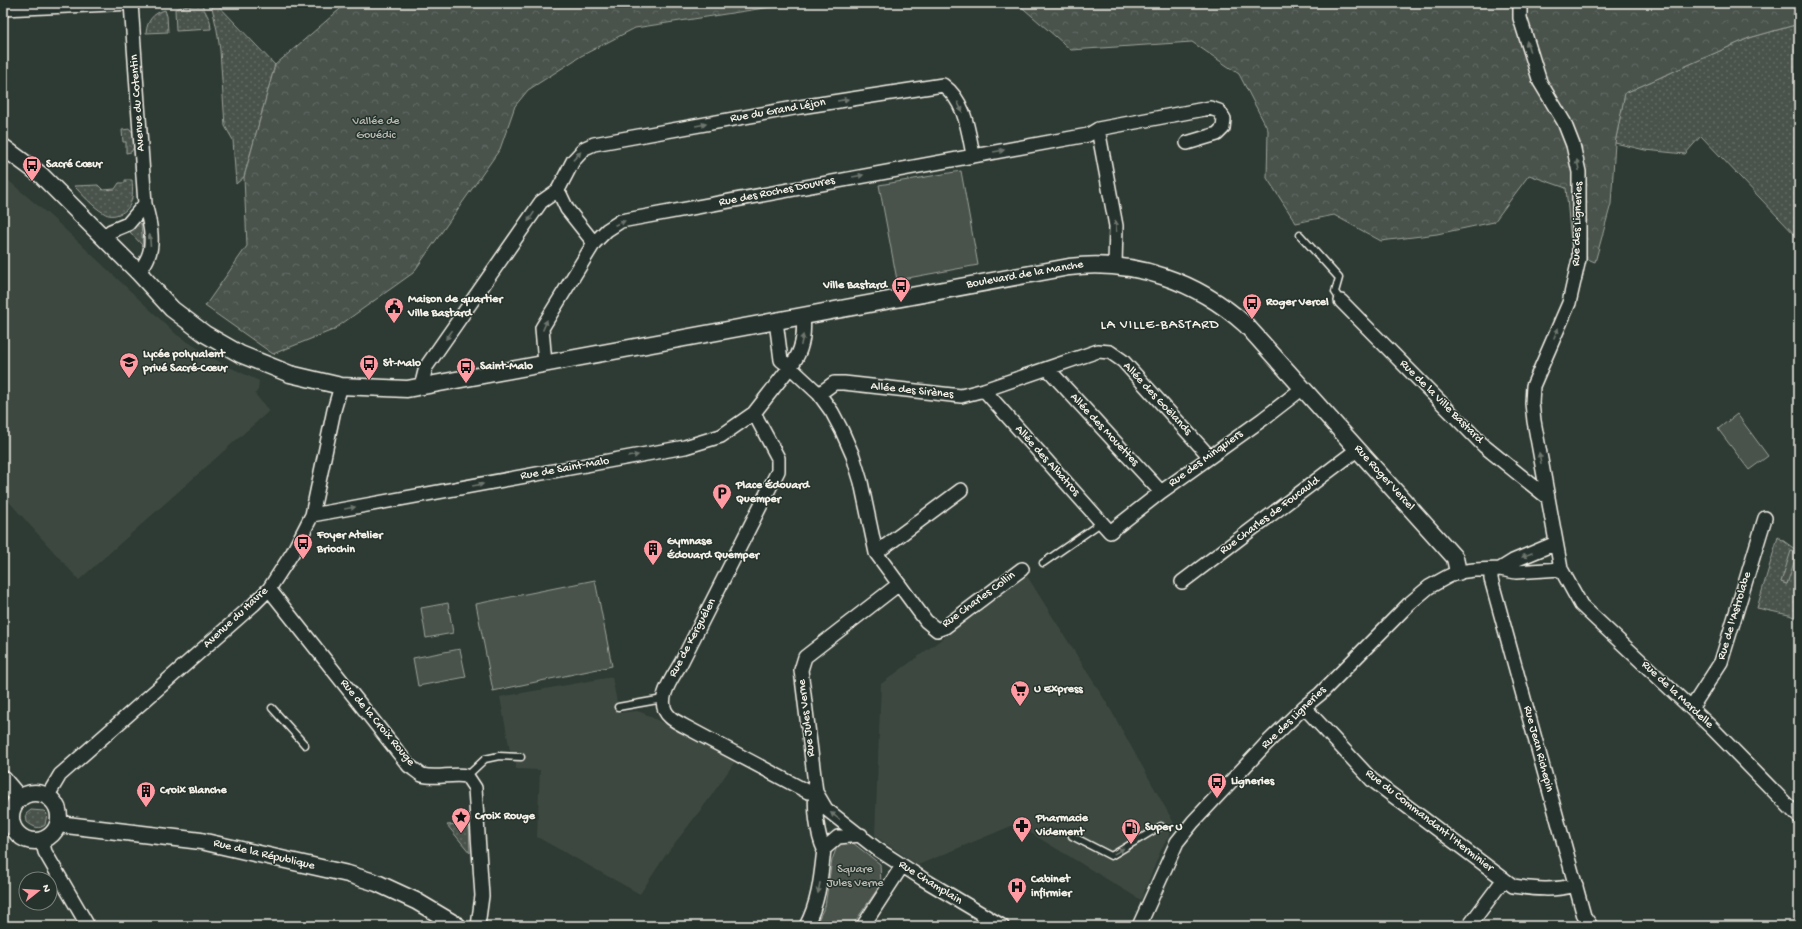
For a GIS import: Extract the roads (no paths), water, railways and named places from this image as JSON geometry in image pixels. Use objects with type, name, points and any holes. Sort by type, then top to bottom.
[{"type":"street","points":[[3,9],[131,3]]},
{"type":"street","name":"Avenue du Cotentin","points":[[131,3],[145,204],[149,219],[151,248],[148,257],[138,273]]},
{"type":"street","name":"Rue des Ligneries","points":[[1139,926],[1177,842],[1203,811],[1304,707],[1320,694],[1428,587],[1458,572],[1495,570],[1516,572],[1561,569],[1547,497],[1532,403],[1533,386],[1569,303],[1576,275],[1579,259],[1579,172],[1573,146],[1564,122],[1540,82],[1520,18],[1520,3]]},
{"type":"street","name":"Rue du Grand Léjon","points":[[558,190],[573,161],[585,148],[594,144],[800,107],[943,85],[952,91],[961,107],[967,124],[973,155]]},
{"type":"street","name":"Rue des Roches Douvres","points":[[545,364],[542,328],[594,244],[607,230],[621,221],[1088,135],[1098,129],[1185,112],[1210,108],[1219,111],[1224,119],[1223,128],[1217,134],[1187,143]]},
{"type":"street","points":[[1098,129],[1116,226],[1115,265]]},
{"type":"street","name":"Boulevard de la Manche","points":[[3,147],[41,175],[172,309],[205,334],[240,354],[290,374],[341,386],[407,389],[421,387],[1069,266],[1088,264],[1115,265],[1143,270],[1172,279],[1197,290],[1218,302],[1246,326],[1303,388]]},
{"type":"street","points":[[421,387],[426,367],[541,202],[558,190],[568,209],[594,244]]},
{"type":"street","points":[[105,239],[112,231],[128,224],[145,204]]},
{"type":"street","name":"Rue de la Ville Bastard","points":[[1341,301],[1484,446],[1547,497]]},
{"type":"street","name":"Rue de Saint-Malo","points":[[312,515],[685,447],[721,436],[754,412],[796,359],[802,341],[804,326],[803,316]]},
{"type":"street","points":[[776,321],[781,360],[819,394],[832,412],[853,456],[861,482],[876,553],[899,584]]},
{"type":"street","name":"Allée des Sirènes","points":[[819,394],[834,383],[961,396],[1048,369],[1098,351]]},
{"type":"street","name":"Allée des Goëlands","points":[[1098,351],[1110,352],[1123,361],[1210,457]]},
{"type":"street","name":"Allée des Mouettes","points":[[1048,369],[1161,492]]},
{"type":"street","name":"Avenue du Havre","points":[[47,797],[60,775],[254,604],[269,589],[293,552],[312,515],[334,410],[341,386]]},
{"type":"street","name":"Rue Roger Vercel","points":[[1303,388],[1455,558],[1458,572]]},
{"type":"street","name":"Rue des Minquiers","points":[[1106,527],[1161,492],[1303,388]]},
{"type":"street","name":"Allée des Albatros","points":[[984,390],[1106,527]]},
{"type":"street","name":"Rue de Kerguélen","points":[[663,699],[666,689],[688,649],[778,471],[778,458],[754,412]]},
{"type":"street","name":"Rue Charles de Foucauld","points":[[1182,582],[1358,449]]},
{"type":"street","points":[[876,553],[961,490]]},
{"type":"street","name":"Rue de l'Astrolabe","points":[[1692,708],[1721,662],[1765,518]]},
{"type":"street","name":"Rue des Ligneries","points":[[1495,570],[1556,543]]},
{"type":"street","name":"Rue de la Mardelle","points":[[1561,569],[1581,605],[1692,708],[1799,817]]},
{"type":"street","name":"Rue Charles Collin","points":[[899,584],[926,621],[937,630],[945,626],[1022,570]]},
{"type":"street","name":"Rue Jean Richepin","points":[[1495,570],[1491,579],[1584,916],[1591,926]]},
{"type":"street","name":"Rue Jules Verne","points":[[806,926],[814,912],[820,884],[824,849],[820,841],[814,800],[816,792],[801,670],[805,656],[899,584]]},
{"type":"street","name":"Rue de la Croix Rouge","points":[[269,589],[409,766],[421,774],[436,776],[456,774],[467,776]]},
{"type":"street","points":[[663,699],[669,717],[808,792],[816,792]]},
{"type":"street","name":"Rue du Commandant l'Herminier","points":[[1304,707],[1372,780],[1513,886],[1533,889],[1566,888],[1576,885]]},
{"type":"street","points":[[467,776],[476,788],[482,896],[478,926]]},
{"type":"street","points":[[3,779],[20,799]]},
{"type":"street","name":"Rue Champlain","points":[[816,792],[826,809],[877,849],[902,866],[1002,926]]},
{"type":"street","points":[[30,794],[42,794],[47,797],[56,806],[58,812],[58,824],[52,834],[42,840],[35,841],[22,837],[7,821],[14,806],[20,799],[30,794]]},
{"type":"street","name":"Rue de la République","points":[[58,824],[201,841],[348,874],[377,883],[416,901],[455,925]]},
{"type":"street","points":[[824,849],[838,836],[861,835]]},
{"type":"street","points":[[42,840],[45,852],[88,926]]},
{"type":"street","points":[[863,926],[902,866]]},
{"type":"street","points":[[1469,926],[1504,879]]},
{"type":"lane","points":[[1300,235],[1339,278],[1336,292],[1341,301]]},
{"type":"lane","points":[[1043,563],[1106,527]]},
{"type":"lane","points":[[618,707],[663,699]]},
{"type":"lane","points":[[272,708],[305,745]]},
{"type":"lane","points":[[467,776],[485,759],[499,756],[521,757]]},
{"type":"lane","points":[[1072,836],[1111,856],[1161,826]]},
{"type":"place","name":"Sacré Cœur","points":[[32,182]]},
{"type":"place","name":"Ville Bastard","points":[[901,303]]},
{"type":"place","name":"Roger Vercel","points":[[1252,320]]},
{"type":"place","name":"Maison de quartier Ville Bastard","points":[[394,324]]},
{"type":"place","name":"Lycée polyvalent privé Sacré-Cœur","points":[[129,379]]},
{"type":"place","name":"St-Malo","points":[[369,381]]},
{"type":"place","name":"Saint-Malo","points":[[466,384]]},
{"type":"place","name":"Place Édouard Quemper","points":[[722,510]]},
{"type":"place","name":"Foyer Atelier Briochin","points":[[303,560]]},
{"type":"place","name":"Gymnase Édouard Quemper","points":[[653,566]]},
{"type":"place","name":"U Express","points":[[1020,707]]},
{"type":"place","name":"Ligneries","points":[[1217,799]]},
{"type":"place","name":"Croix Blanche","points":[[146,808]]},
{"type":"place","name":"Croix Rouge","points":[[461,834]]},
{"type":"place","name":"Pharmacie Videment","points":[[1022,843]]},
{"type":"place","name":"Super U","points":[[1131,845]]},
{"type":"place","name":"Cabinet infirmier","points":[[1017,904]]},
{"type":"district","name":"LA VILLE-BASTARD","points":[[1160,325]]},
{"type":"park label","name":"Vallée de Gouédic","points":[[376,129]]},
{"type":"park label","name":"Square Jules Verne","points":[[855,877]]}]
